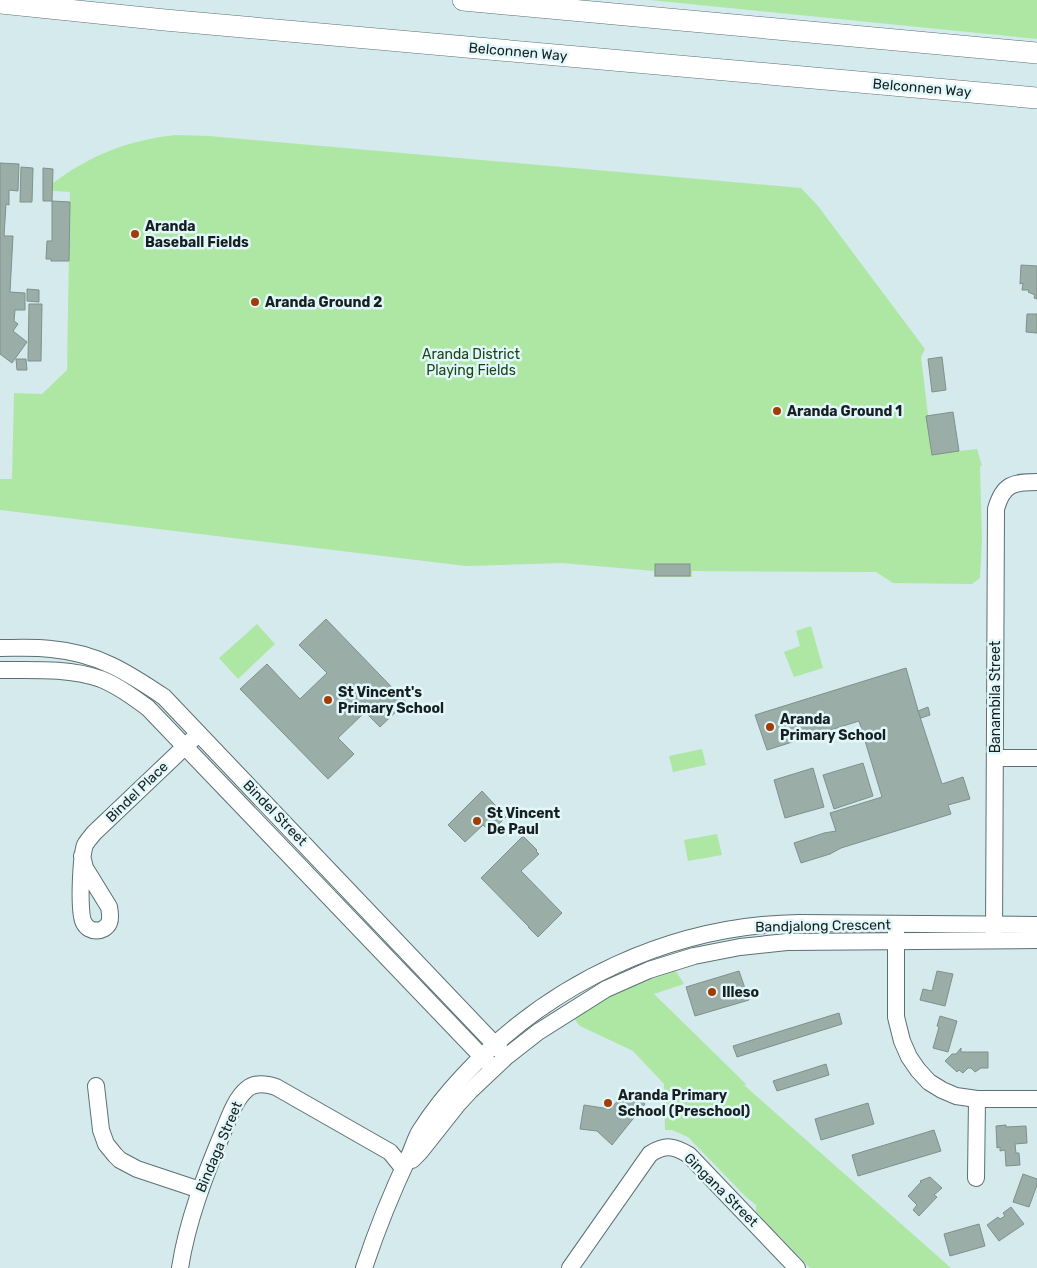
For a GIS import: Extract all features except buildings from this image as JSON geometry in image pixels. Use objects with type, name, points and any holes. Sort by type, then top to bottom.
[{"type":"main road","points":[[463,0],[1037,53]]},
{"type":"main road","name":"Belconnen Way","points":[[0,3],[165,20],[1037,98]]},
{"type":"main road","points":[[0,14],[62,9]]},
{"type":"street","name":"Banambila Street","points":[[994,933],[996,509],[1003,491],[1014,483],[1037,482]]},
{"type":"street","name":"Bindel Street","points":[[0,648],[51,649],[79,653],[114,666],[164,697],[506,1057]]},
{"type":"street","points":[[107,682],[114,666]]},
{"type":"street","name":"Bindel Street","points":[[0,670],[53,670],[78,673],[107,682],[126,692],[148,708],[493,1069]]},
{"type":"street","name":"Bindel Place","points":[[82,856],[85,843],[94,833],[198,734]]},
{"type":"street","points":[[995,758],[1037,758]]},
{"type":"street","points":[[276,842],[290,830]]},
{"type":"street","name":"Bandjalong Crescent","points":[[364,1268],[383,1213],[419,1132],[450,1090],[481,1056],[514,1027],[556,996],[598,972],[647,951],[696,936],[771,924],[896,924],[994,933],[1037,940]]},
{"type":"street","points":[[896,924],[896,1017],[902,1041],[918,1070],[929,1082],[956,1096],[977,1099],[1037,1100]]},
{"type":"street","name":"Bandjalong Crescent","points":[[403,1168],[420,1152],[458,1104],[506,1057],[538,1032],[606,989],[648,970],[694,956],[740,946],[787,942],[896,941],[994,933],[1037,925]]},
{"type":"street","points":[[390,961],[402,947]]},
{"type":"street","name":"Bindaga Street","points":[[180,1268],[193,1214],[209,1166],[238,1099],[247,1089],[255,1085],[266,1084],[276,1087],[390,1152],[403,1168]]},
{"type":"street","points":[[96,1086],[101,1130],[106,1144],[120,1160],[137,1169],[200,1190]]},
{"type":"street","points":[[976,1178],[977,1099]]},
{"type":"street","name":"Gingana Street","points":[[571,1268],[650,1154],[659,1149],[669,1147],[680,1149],[689,1155],[797,1268]]},
{"type":"green space","points":[[650,0],[1037,0],[1037,39]]},
{"type":"green space","name":"Aranda District Playing Fields","points":[[176,135],[209,136],[801,188],[818,206],[925,349],[921,357],[932,448],[958,445],[959,451],[977,449],[982,466],[980,466],[982,541],[980,578],[972,584],[893,583],[876,572],[692,571],[692,577],[654,577],[654,571],[562,563],[466,566],[0,510],[0,479],[12,479],[14,393],[42,394],[67,370],[70,192],[53,191],[53,183],[81,164],[111,150],[158,137]]},
{"type":"green space","points":[[257,624],[275,644],[238,679],[219,658]]},
{"type":"green space","points":[[811,626],[823,668],[794,677],[784,652],[800,646],[796,631]]},
{"type":"green space","points":[[702,749],[706,765],[673,772],[669,756]]},
{"type":"green space","points":[[717,834],[722,855],[688,861],[684,840]]},
{"type":"green space","points":[[676,971],[684,984],[654,994],[746,1084],[744,1085],[951,1268],[810,1268],[756,1212],[756,1205],[688,1137],[672,1130],[665,1130],[664,1084],[633,1051],[580,1026],[571,1015],[588,1005],[642,982]]},
{"type":"place","name":"Aranda Baseball Fields","points":[[135,234]]},
{"type":"place","name":"Aranda Ground 2","points":[[255,302]]},
{"type":"place","name":"Aranda Ground 1","points":[[777,411]]},
{"type":"place","name":"St Vincent's Primary School","points":[[328,700]]},
{"type":"place","name":"Aranda Primary School","points":[[770,727]]},
{"type":"place","name":"St Vincent De Paul","points":[[477,821]]},
{"type":"place","name":"Illeso","points":[[712,992]]},
{"type":"place","name":"Aranda Primary School (Preschool)","points":[[608,1103]]}]
